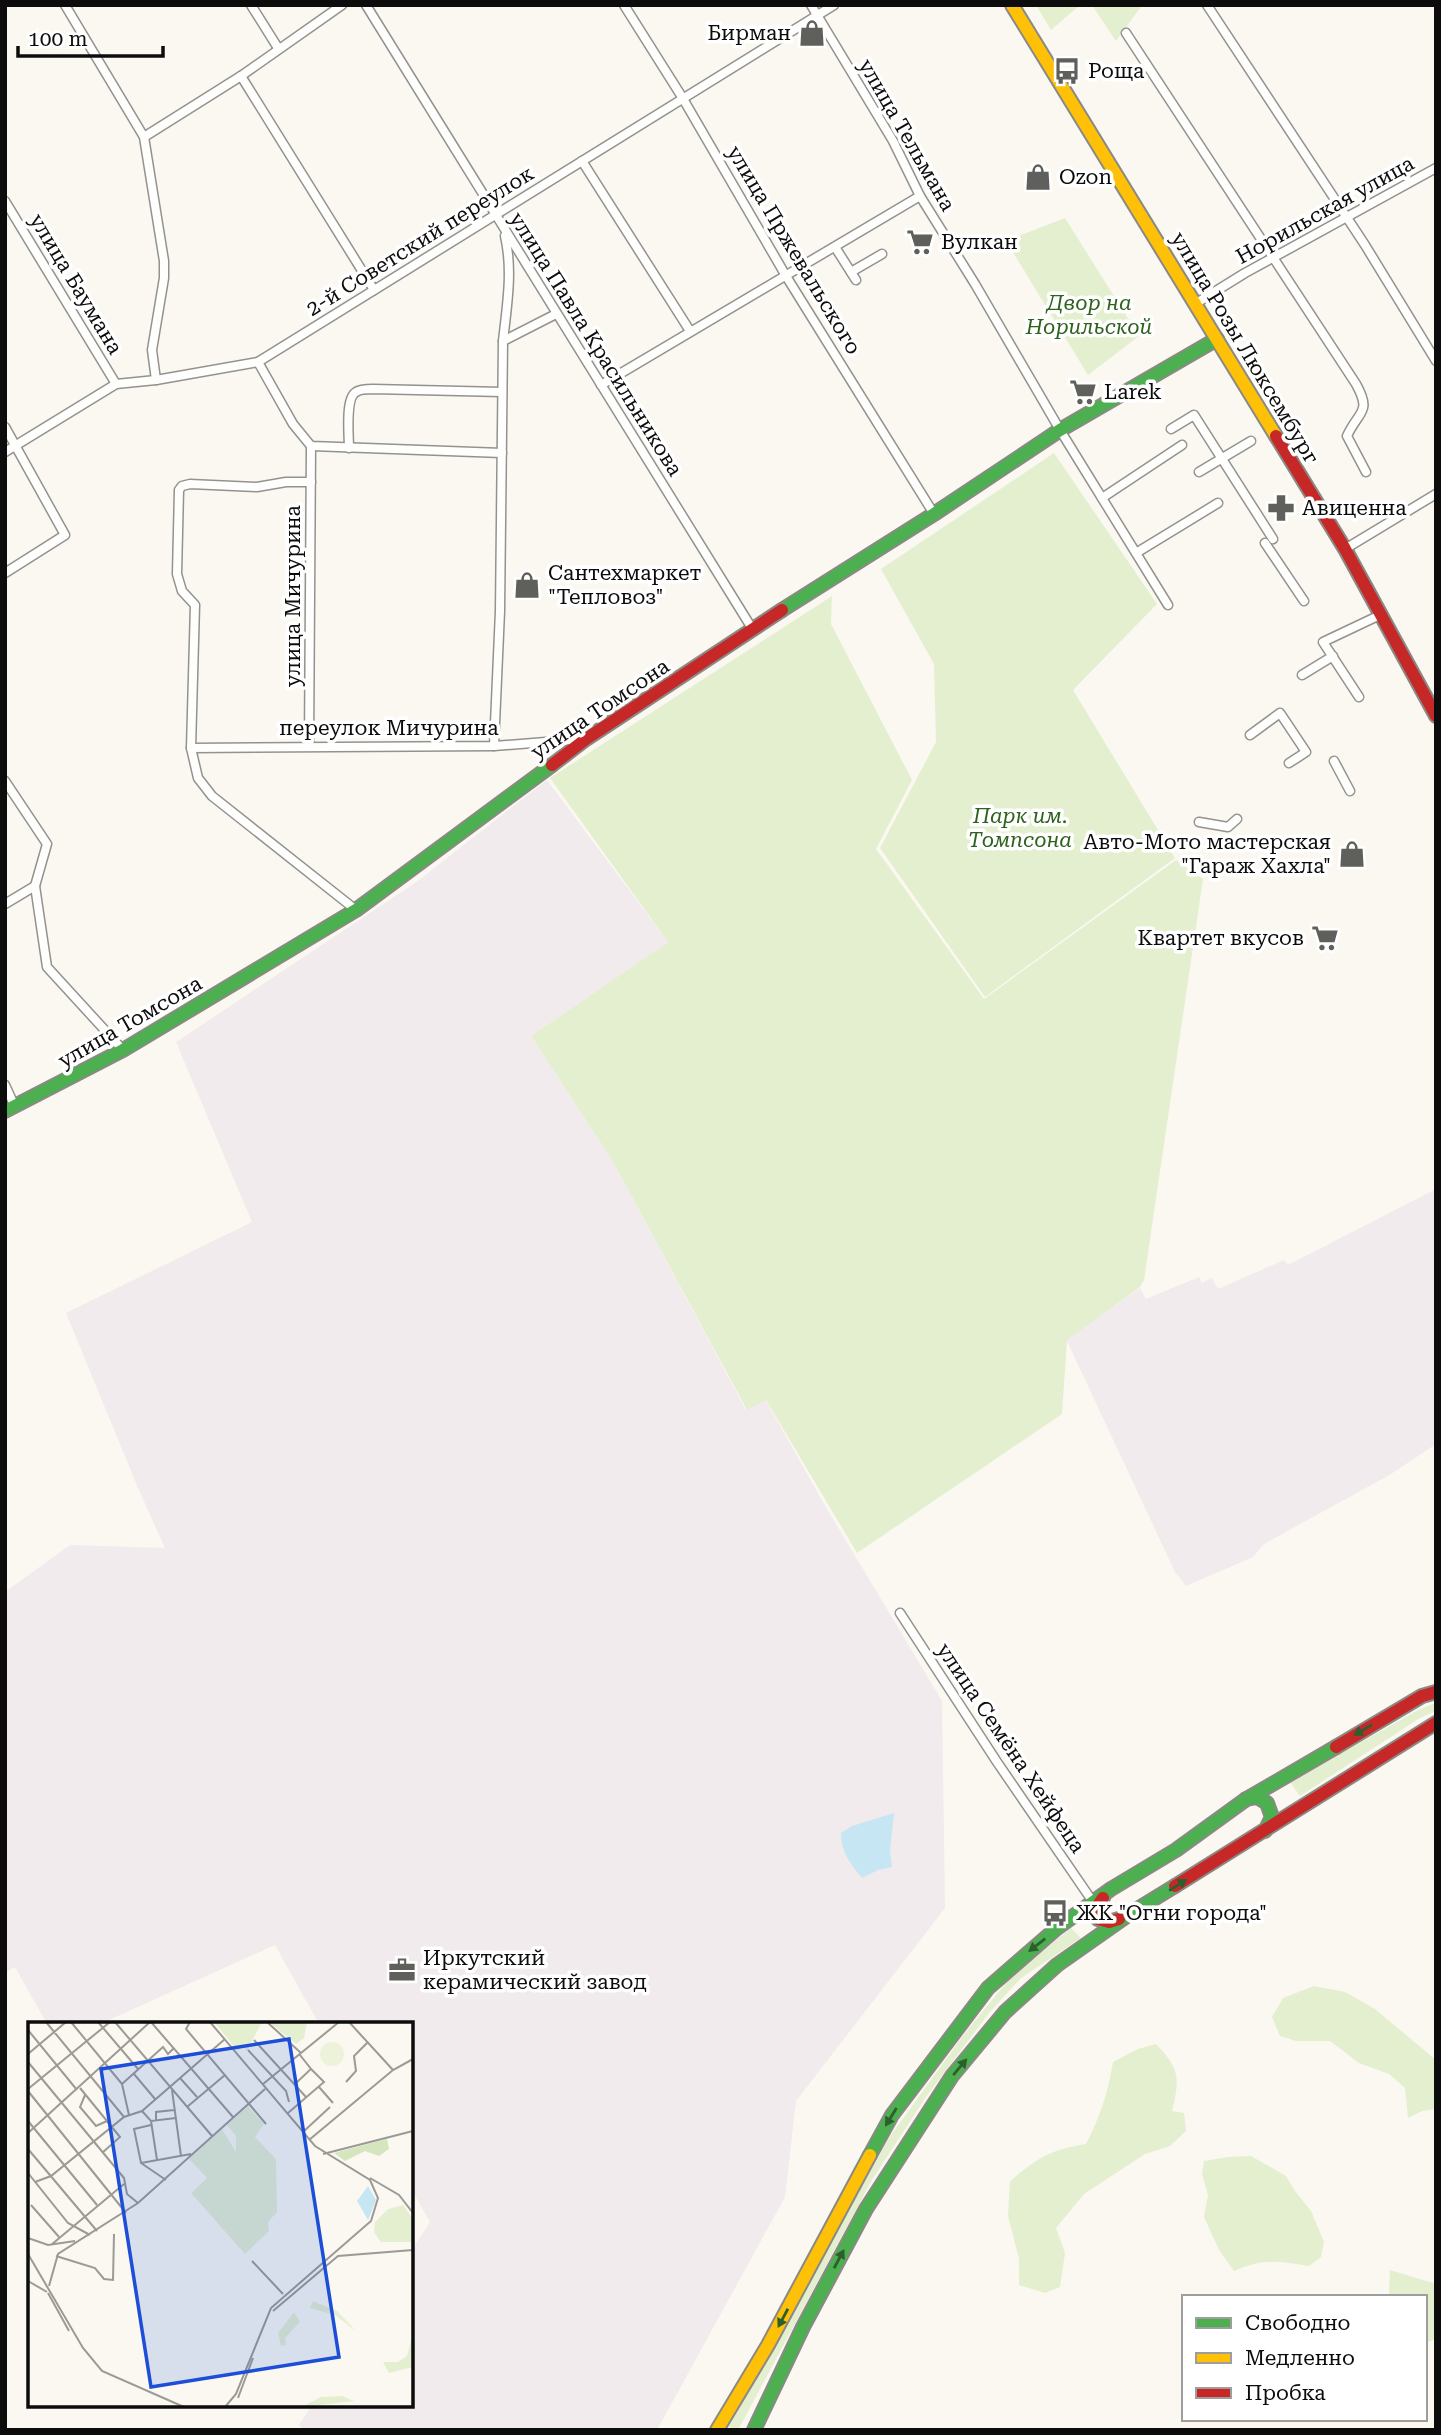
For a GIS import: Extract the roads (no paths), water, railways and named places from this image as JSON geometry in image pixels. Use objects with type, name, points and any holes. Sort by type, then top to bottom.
[{"type":"main road","name":"улица Розы Люксембург","points":[[1012,5],[1345,549],[1435,715]]},
{"type":"main road","name":"улица Томсона","points":[[10,1109],[123,1050],[356,910],[586,739],[1060,430],[1217,338]]},
{"type":"main road","points":[[717,2430],[768,2345],[891,2115],[988,1988],[1057,1928],[1111,1889],[1176,1850],[1245,1800],[1436,1690]]},
{"type":"main road","points":[[754,2430],[803,2327],[866,2209],[952,2076],[1022,1994],[1057,1965],[1132,1913],[1436,1723]]},
{"type":"main road","points":[[1245,1800],[1257,1797],[1267,1803],[1272,1816],[1265,1831]]},
{"type":"main road","points":[[1111,1889],[1097,1905],[1095,1912],[1098,1919],[1112,1922],[1132,1913]]},
{"type":"street","points":[[65,5],[144,137],[164,261],[164,278],[152,350],[156,380]]},
{"type":"street","points":[[251,5],[278,48]]},
{"type":"street","points":[[144,137],[241,76],[342,5]]},
{"type":"street","name":"улица Павла Красильникова","points":[[366,5],[753,630]]},
{"type":"street","name":"улица Пржевальского","points":[[624,5],[682,97],[786,276],[934,514]]},
{"type":"street","name":"улица Тельмана","points":[[811,5],[893,141],[920,196],[1168,605]]},
{"type":"street","name":"2-й Советский переулок","points":[[5,452],[116,384],[156,380],[258,362],[834,5]]},
{"type":"street","points":[[1207,5],[1432,347],[1436,361]]},
{"type":"street","points":[[1126,33],[1364,398],[1361,414],[1347,436],[1366,472]]},
{"type":"street","points":[[241,76],[374,290]]},
{"type":"street","points":[[582,161],[690,331]]},
{"type":"street","name":"Норильская улица","points":[[1195,304],[1436,168]]},
{"type":"street","points":[[601,385],[920,196]]},
{"type":"street","name":"улица Баумана","points":[[5,201],[116,384]]},
{"type":"street","points":[[494,746],[500,611],[503,341],[510,257],[504,229]]},
{"type":"street","points":[[835,247],[854,276],[882,254]]},
{"type":"street","points":[[503,341],[556,314]]},
{"type":"street","points":[[258,362],[293,424],[312,446],[502,453]]},
{"type":"street","points":[[349,448],[349,403],[358,390],[502,392]]},
{"type":"street","points":[[1171,429],[1194,415],[1222,458],[1304,601]]},
{"type":"street","points":[[5,428],[65,535],[5,573]]},
{"type":"street","points":[[1199,472],[1251,441]]},
{"type":"street","points":[[1102,498],[1182,445]]},
{"type":"street","name":"улица Мичурина","points":[[309,746],[312,446]]},
{"type":"street","points":[[311,482],[286,482],[257,487],[190,484],[179,490],[177,574],[182,591],[195,605],[191,748],[198,778],[212,796],[356,910]]},
{"type":"street","points":[[1345,549],[1436,494]]},
{"type":"street","points":[[1136,553],[1219,503]]},
{"type":"street","points":[[1359,697],[1323,642],[1380,615]]},
{"type":"street","points":[[1302,675],[1333,656]]},
{"type":"street","points":[[1251,735],[1280,713],[1306,752],[1289,763]]},
{"type":"street","name":"переулок Мичурина","points":[[191,748],[494,746],[586,739]]},
{"type":"street","points":[[1334,761],[1350,791]]},
{"type":"street","points":[[5,781],[47,844],[35,886],[47,967],[123,1050]]},
{"type":"street","points":[[1199,822],[1228,827],[1237,819]]},
{"type":"street","points":[[5,904],[35,886]]},
{"type":"street","points":[[5,1085],[10,1109]]},
{"type":"street","name":"улица Семёна Хейфеца","points":[[900,1613],[1093,1902]]},
{"type":"water","points":[[894,1813],[890,1851],[892,1867],[862,1878],[847,1857],[841,1833],[852,1826]]},
{"type":"place","name":"Бирман","points":[[812,33]]},
{"type":"place","name":"Роща","points":[[1067,71]]},
{"type":"place","name":"Ozon","points":[[1038,177]]},
{"type":"place","name":"Вулкан","points":[[920,242]]},
{"type":"place","name":"Larek","points":[[1083,392]]},
{"type":"place","name":"Авиценна","points":[[1281,508]]},
{"type":"place","name":"Сантехмаркет \"Тепловоз\"","points":[[527,585]]},
{"type":"place","name":"Авто-Мото мастерская \"Гараж Хахла\"","points":[[1352,854]]},
{"type":"place","name":"Квартет вкусов","points":[[1325,938]]},
{"type":"place","name":"ЖК \"Огни города\"","points":[[1055,1913]]},
{"type":"place","name":"Иркутский керамический завод","points":[[402,1970]]},
{"type":"park label","name":"Двор на Норильской","points":[[1089,315]]},
{"type":"park label","name":"Парк им. Томпсона","points":[[1020,828]]}]
